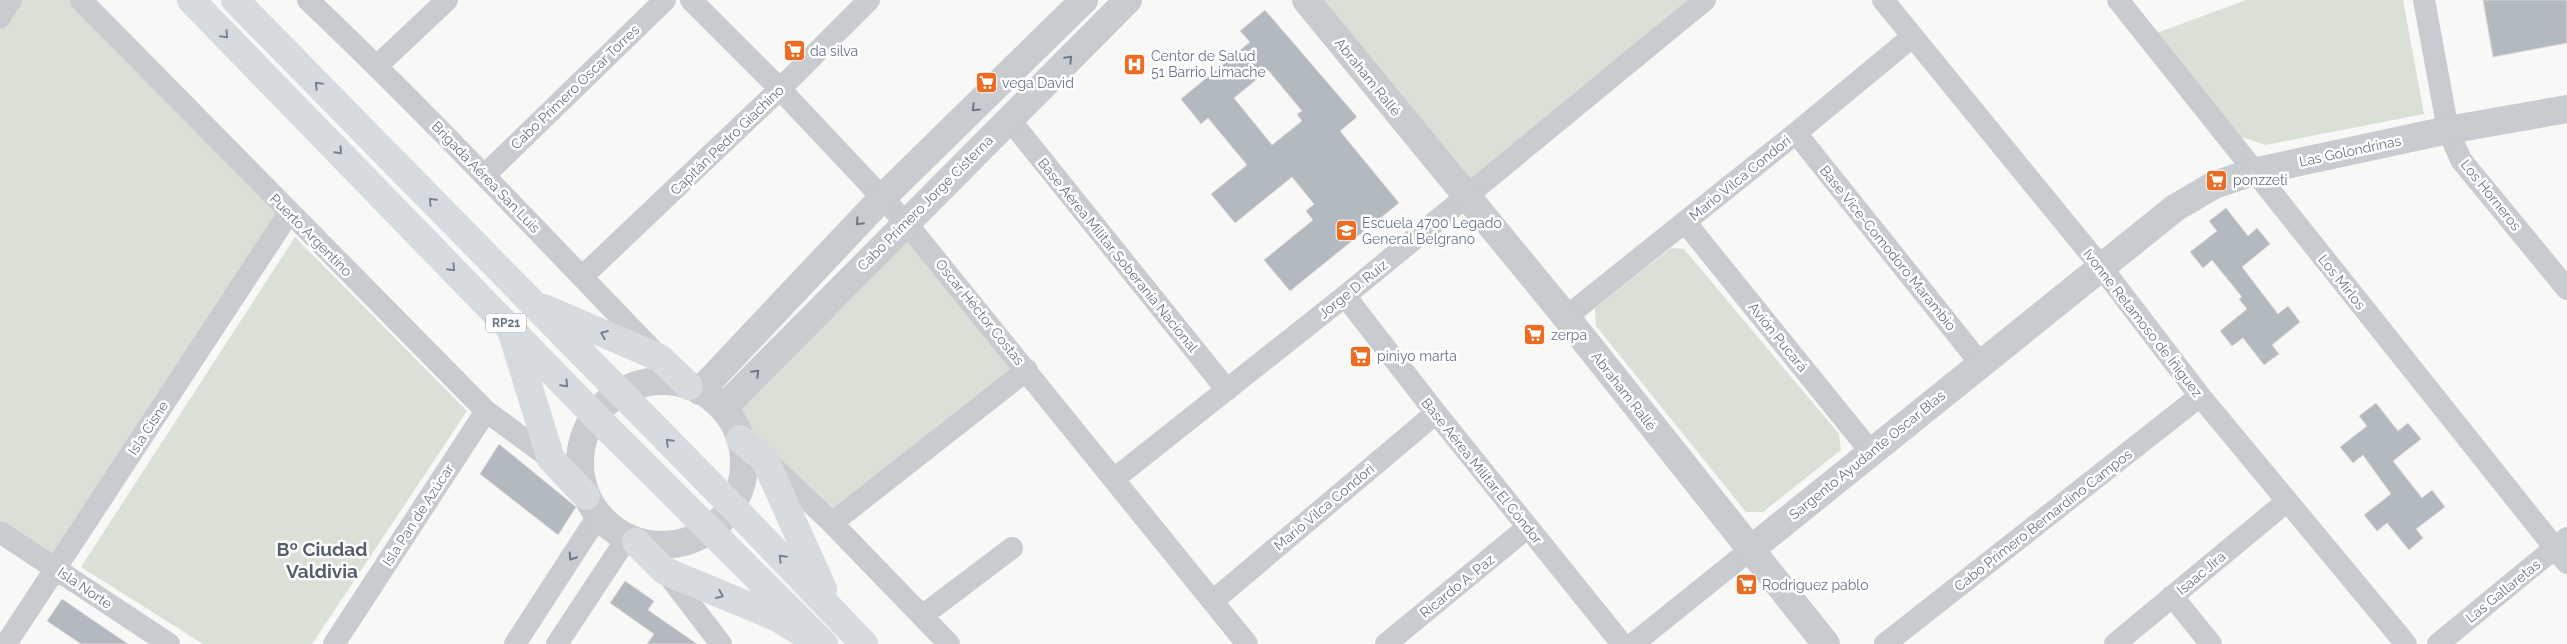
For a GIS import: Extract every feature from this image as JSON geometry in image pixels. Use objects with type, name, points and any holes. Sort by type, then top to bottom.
[{"type":"main road","name":"RP21","points":[[191,0],[595,416],[824,644]]},
{"type":"main road","name":"RP21","points":[[235,0],[732,506],[857,637]]},
{"type":"main road","points":[[532,303],[660,358],[695,388]]},
{"type":"main road","points":[[510,327],[551,459],[592,506]]},
{"type":"main road","points":[[740,439],[765,460],[818,583],[857,637]]},
{"type":"main road","points":[[632,540],[665,571],[778,618],[820,644]]},
{"type":"street","points":[[0,17],[11,0]]},
{"type":"street","name":"Puerto Argentino","points":[[81,0],[486,411],[551,459]]},
{"type":"street","name":"Brigada Aérea San Luis","points":[[308,0],[377,66],[485,175],[660,358]]},
{"type":"street","points":[[377,66],[447,0]]},
{"type":"street","name":"Cabo Primero Oscar Torres","points":[[485,175],[665,0]]},
{"type":"street","name":"Oscar Héctor Costas","points":[[691,0],[780,88],[906,222],[1247,644]]},
{"type":"street","name":"Capitán Pedro Giachino","points":[[582,277],[780,88],[869,0]]},
{"type":"street","points":[[695,388],[884,197],[1084,0]]},
{"type":"street","name":"Cabo Primero Jorge Cisterna","points":[[723,408],[1128,0]]},
{"type":"street","name":"Abraham Rallé","points":[[1306,0],[1566,317],[1826,644]]},
{"type":"street","name":"Ivonne Retamoso de Íñiguez","points":[[1883,0],[2102,268],[2200,396],[2286,502],[2406,644]]},
{"type":"street","name":"Los Mirlos","points":[[2118,0],[2253,172],[2563,550]]},
{"type":"street","name":"Los Horneros","points":[[2424,0],[2448,130],[2461,160],[2565,284]]},
{"type":"street","name":"Jorge D. Ruiz","points":[[1114,479],[1345,296],[1697,3]]},
{"type":"street","name":"Mario Vilca Condori","points":[[1566,317],[1796,133],[1912,37]]},
{"type":"street","name":"Las Golondrinas","points":[[2102,268],[2175,208],[2214,185],[2253,172],[2448,130],[2567,109]]},
{"type":"street","name":"Base Aérea Militar Soberanía Nacional","points":[[1009,119],[1227,390]]},
{"type":"street","name":"Base Vice-Comodoro Marambio","points":[[1796,133],[1980,363]]},
{"type":"street","name":"Isla Cisne","points":[[6,644],[289,213]]},
{"type":"street","name":"Avión Pucará","points":[[1685,222],[1871,452]]},
{"type":"street","name":"Sargento Ayudante Oscar Blas","points":[[1633,644],[1980,363],[2102,268]]},
{"type":"street","name":"Base Aérea Militar El Cóndor","points":[[1345,296],[1436,413],[1622,644]]},
{"type":"street","points":[[832,523],[1027,370]]},
{"type":"street","points":[[666,381],[695,388],[723,408],[733,423],[740,439],[744,462],[741,485],[732,506],[710,530],[687,542],[661,546],[632,540],[611,529],[592,506],[580,469],[583,441],[595,416],[620,393],[642,384],[666,381]]},
{"type":"street","name":"Cabo Primero Bernardino Campos","points":[[1886,644],[2200,396]]},
{"type":"street","name":"Isla Pan de Azúcar","points":[[334,644],[486,411]]},
{"type":"street","name":"Mario Vilca Condori","points":[[1212,602],[1436,413]]},
{"type":"street","points":[[765,460],[832,523],[949,644]]},
{"type":"street","name":"Isaac Jira","points":[[2115,644],[2286,502]]},
{"type":"street","points":[[515,644],[592,506]]},
{"type":"street","name":"Ricardo A. Paz","points":[[1386,644],[1528,527]]},
{"type":"street","name":"Isla Norte","points":[[0,532],[169,644]]},
{"type":"street","points":[[557,644],[632,540]]},
{"type":"street","points":[[922,616],[1012,548]]},
{"type":"street","name":"Las Gallaretas","points":[[2438,644],[2563,550]]},
{"type":"street","points":[[665,571],[721,644]]},
{"type":"street","points":[[2172,596],[2211,644]]},
{"type":"shaded area","points":[[12,0],[79,0],[286,214],[55,566],[0,530],[0,19]]},
{"type":"shaded area","points":[[1309,0],[1688,0],[1466,196]]},
{"type":"shaded area","points":[[2246,0],[2403,0],[2424,114],[2266,145],[2241,137],[2154,34]]},
{"type":"shaded area","points":[[907,224],[1023,370],[832,522],[742,438],[725,408]]},
{"type":"shaded area","points":[[295,237],[467,411],[312,644],[203,644],[81,567]]},
{"type":"shaded area","points":[[1671,248],[1684,249],[1839,434],[1841,450],[1763,512],[1746,512],[1596,326],[1595,308]]},
{"type":"building","points":[[2483,0],[2567,0],[2567,43],[2493,57]]},
{"type":"building","points":[[1265,10],[1357,117],[1340,131],[1399,203],[1290,291],[1264,260],[1313,220],[1306,211],[1314,204],[1292,177],[1235,223],[1211,194],[1247,165],[1208,118],[1201,124],[1181,99],[1250,42],[1240,31]],"holes":[[[1268,70],[1302,111],[1297,114],[1302,121],[1272,145],[1234,98]]]},
{"type":"building","points":[[2226,208],[2248,236],[2257,228],[2270,244],[2242,267],[2278,314],[2288,306],[2300,322],[2272,345],[2279,354],[2264,365],[2243,338],[2232,346],[2220,331],[2247,309],[2239,299],[2242,297],[2212,260],[2203,268],[2190,252],[2217,231],[2209,221]]},
{"type":"building","points":[[2376,403],[2398,431],[2408,423],[2421,439],[2393,461],[2422,498],[2432,490],[2445,507],[2416,529],[2423,538],[2409,550],[2387,523],[2377,531],[2364,515],[2391,494],[2363,455],[2353,463],[2340,447],[2367,426],[2359,416]]},
{"type":"building","points":[[499,444],[576,507],[558,535],[480,474]]},
{"type":"building","points":[[625,581],[654,601],[648,610],[697,644],[647,644],[654,634],[610,603]]},
{"type":"building","points":[[62,599],[128,644],[81,644],[47,621]]},
{"type":"place","name":"da silva","points":[[794,51]]},
{"type":"place","name":"Centor de Salud 51 Barrio Limache","points":[[1135,64]]},
{"type":"place","name":"vega David","points":[[986,83]]},
{"type":"place","name":"ponzzeti","points":[[2217,180]]},
{"type":"place","name":"Escuela 4700 Legado General Belgrano","points":[[1346,231]]},
{"type":"place","name":"zerpa","points":[[1535,335]]},
{"type":"place","name":"piniyo marta","points":[[1361,356]]},
{"type":"place","name":"Rodriguez pablo","points":[[1746,585]]},
{"type":"district","name":"Bº Ciudad Valdivia","points":[[322,560]]}]
